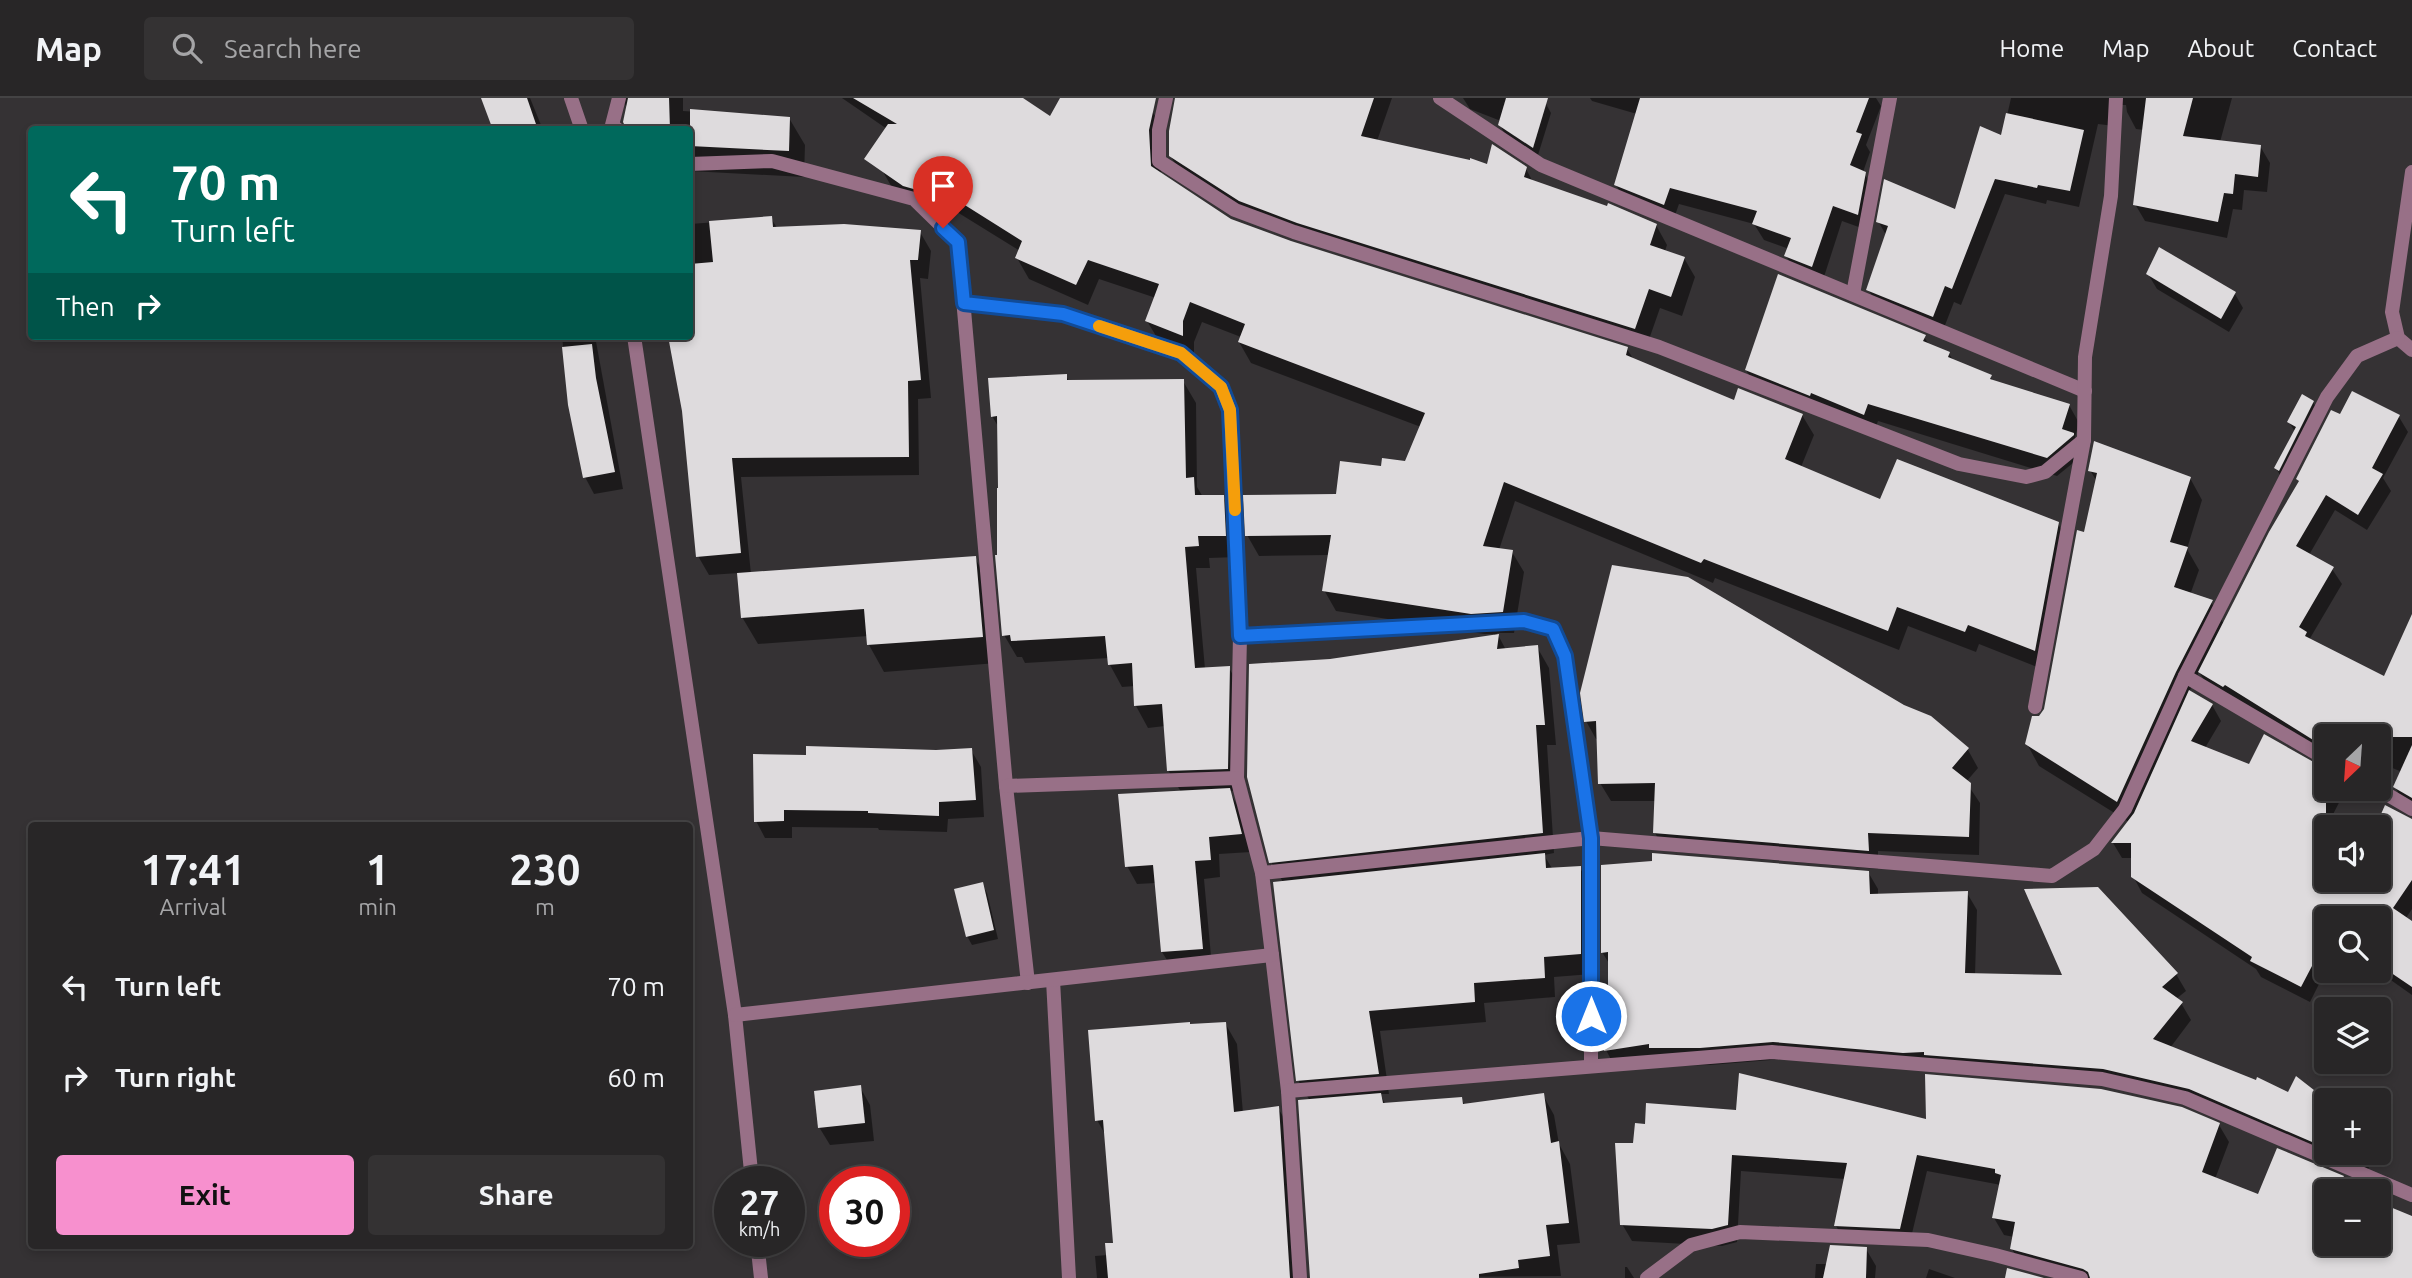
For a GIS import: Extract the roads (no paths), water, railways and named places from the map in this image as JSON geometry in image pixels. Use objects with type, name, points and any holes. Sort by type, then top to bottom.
[{"type":"street","points":[[571,98],[581,126]]},
{"type":"street","points":[[613,126],[619,98]]},
{"type":"street","points":[[1166,98],[1159,131],[1159,161],[1235,210],[1294,232],[1659,346],[1959,464],[2026,477],[2045,472],[2084,440]]},
{"type":"street","points":[[1440,98],[1541,165],[2085,391]]},
{"type":"street","points":[[1853,294],[1890,98]]},
{"type":"street","points":[[2035,707],[2084,440],[2085,357],[2111,196],[2116,98]]},
{"type":"street","points":[[693,164],[772,161],[914,199],[958,242],[1006,786],[1028,983]]},
{"type":"street","points":[[2412,172],[2392,312],[2398,338],[2412,350]]},
{"type":"street","points":[[964,303],[1063,314],[1181,353],[1221,387],[1230,410],[1240,636],[1237,778],[1262,873],[1288,1091],[1300,1278]]},
{"type":"street","points":[[1262,873],[1591,838],[2052,876],[2094,849],[2125,809],[2185,676],[2327,397],[2357,356],[2398,338]]},
{"type":"street","points":[[635,340],[735,1015],[750,1166]]},
{"type":"street","points":[[1240,636],[1524,621],[1553,629],[1565,656],[1591,838],[1591,1066]]},
{"type":"street","points":[[2185,676],[2314,752]]},
{"type":"street","points":[[1006,786],[1237,778]]},
{"type":"street","points":[[2391,797],[2412,809]]},
{"type":"street","points":[[735,1015],[1272,956]]},
{"type":"street","points":[[1052,980],[1069,1278]]},
{"type":"street","points":[[1288,1091],[1772,1052],[2102,1079],[2185,1098],[2412,1195]]},
{"type":"street","points":[[1647,1278],[1691,1245],[1740,1233],[1928,1240],[2081,1278]]},
{"type":"street","points":[[759,1257],[761,1278]]}]
